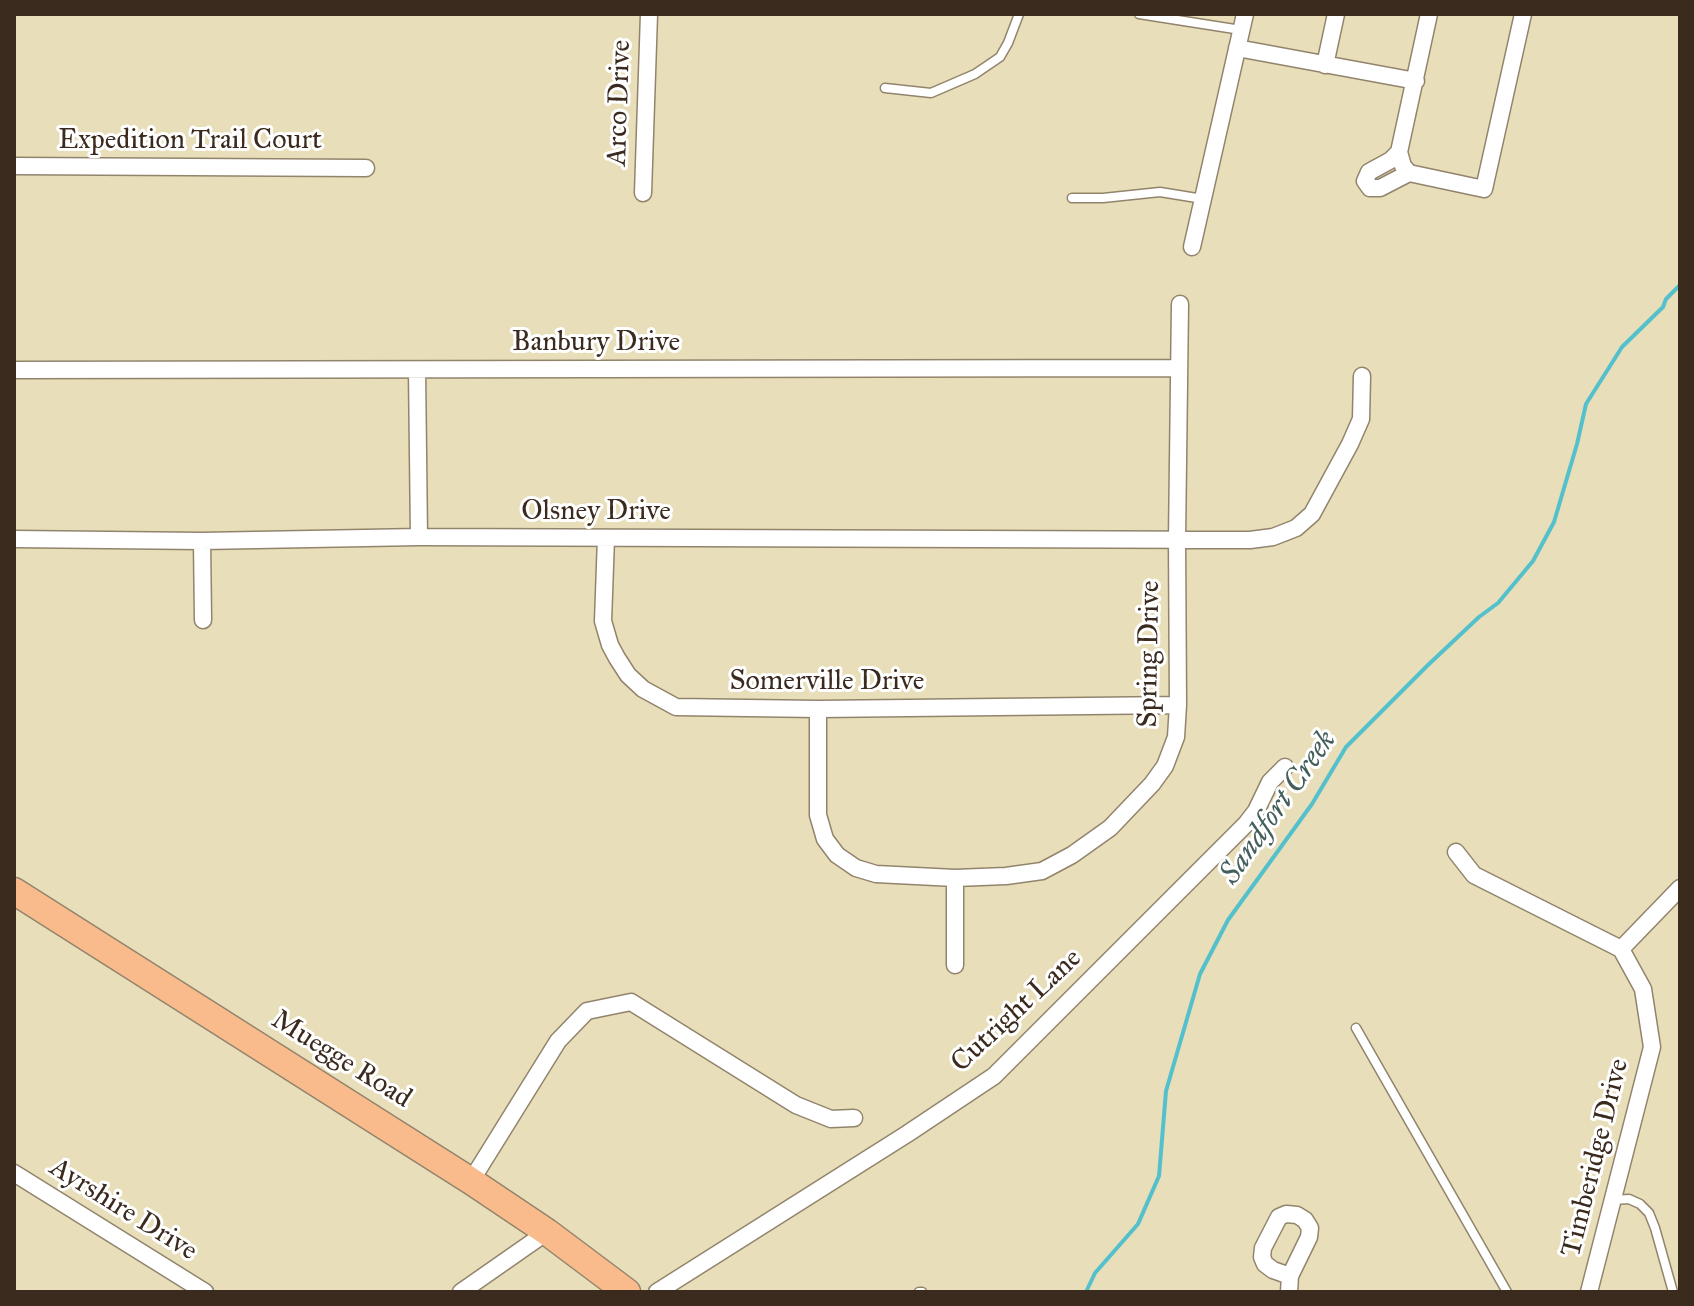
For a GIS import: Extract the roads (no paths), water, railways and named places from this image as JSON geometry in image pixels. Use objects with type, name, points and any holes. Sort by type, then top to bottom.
[{"type":"main road","name":"Muegge Road","points":[[14,891],[471,1181],[547,1232],[627,1292]]},
{"type":"street","name":"Arco Drive","points":[[643,193],[649,14]]},
{"type":"street","points":[[1325,65],[1336,14]]},
{"type":"street","points":[[1429,14],[1399,152],[1403,166],[1409,173],[1484,189],[1523,14]]},
{"type":"street","points":[[1192,247],[1243,22]]},
{"type":"street","points":[[1237,48],[1416,81]]},
{"type":"street","points":[[1399,152],[1369,172],[1365,181],[1370,188],[1380,188],[1409,173]]},
{"type":"street","name":"Expedition Trail Court","points":[[14,166],[366,168]]},
{"type":"street","name":"Spring Drive","points":[[818,709],[818,815],[825,839],[837,855],[856,868],[876,874],[955,878],[1042,871],[1072,855],[1110,828],[1152,784],[1165,766],[1176,737],[1178,705],[1180,304]]},
{"type":"street","name":"Banbury Drive","points":[[14,370],[1179,368]]},
{"type":"street","points":[[417,370],[419,537]]},
{"type":"street","name":"Olsney Drive","points":[[14,539],[1250,540],[1273,537],[1296,528],[1312,514],[1361,419],[1362,376]]},
{"type":"street","name":"Somerville Drive","points":[[606,538],[603,621],[617,658],[628,675],[643,689],[676,707],[818,709],[1178,705]]},
{"type":"street","points":[[202,541],[203,620]]},
{"type":"street","name":"Cutright Lane","points":[[657,1292],[994,1076],[1246,824],[1270,782],[1285,767]]},
{"type":"street","points":[[1456,852],[1474,875],[1621,949],[1680,888]]},
{"type":"street","points":[[955,878],[955,965]]},
{"type":"street","name":"Timberidge Drive","points":[[1589,1292],[1652,1047],[1643,989],[1621,949]]},
{"type":"street","points":[[471,1181],[558,1041],[587,1011],[631,1002],[796,1105],[831,1119],[854,1118]]},
{"type":"street","name":"Ayrshire Drive","points":[[14,1173],[205,1292]]},
{"type":"street","points":[[461,1292],[547,1232]]},
{"type":"lane","points":[[885,88],[931,93],[975,74],[1000,57],[1019,14]]},
{"type":"lane","points":[[1139,14],[1243,22]]},
{"type":"lane","points":[[1072,198],[1160,192],[1203,199]]},
{"type":"lane","points":[[1356,1028],[1507,1292]]},
{"type":"lane","points":[[1612,1201],[1629,1199],[1649,1213],[1673,1292]]},
{"type":"waterway","name":"Sandfort Creek","points":[[1086,1292],[1095,1273],[1138,1224],[1159,1176],[1166,1091],[1200,974],[1228,920],[1312,804],[1346,747],[1428,665],[1498,603],[1533,561],[1554,522],[1586,404],[1622,347],[1663,307],[1666,299],[1680,285]]}]
